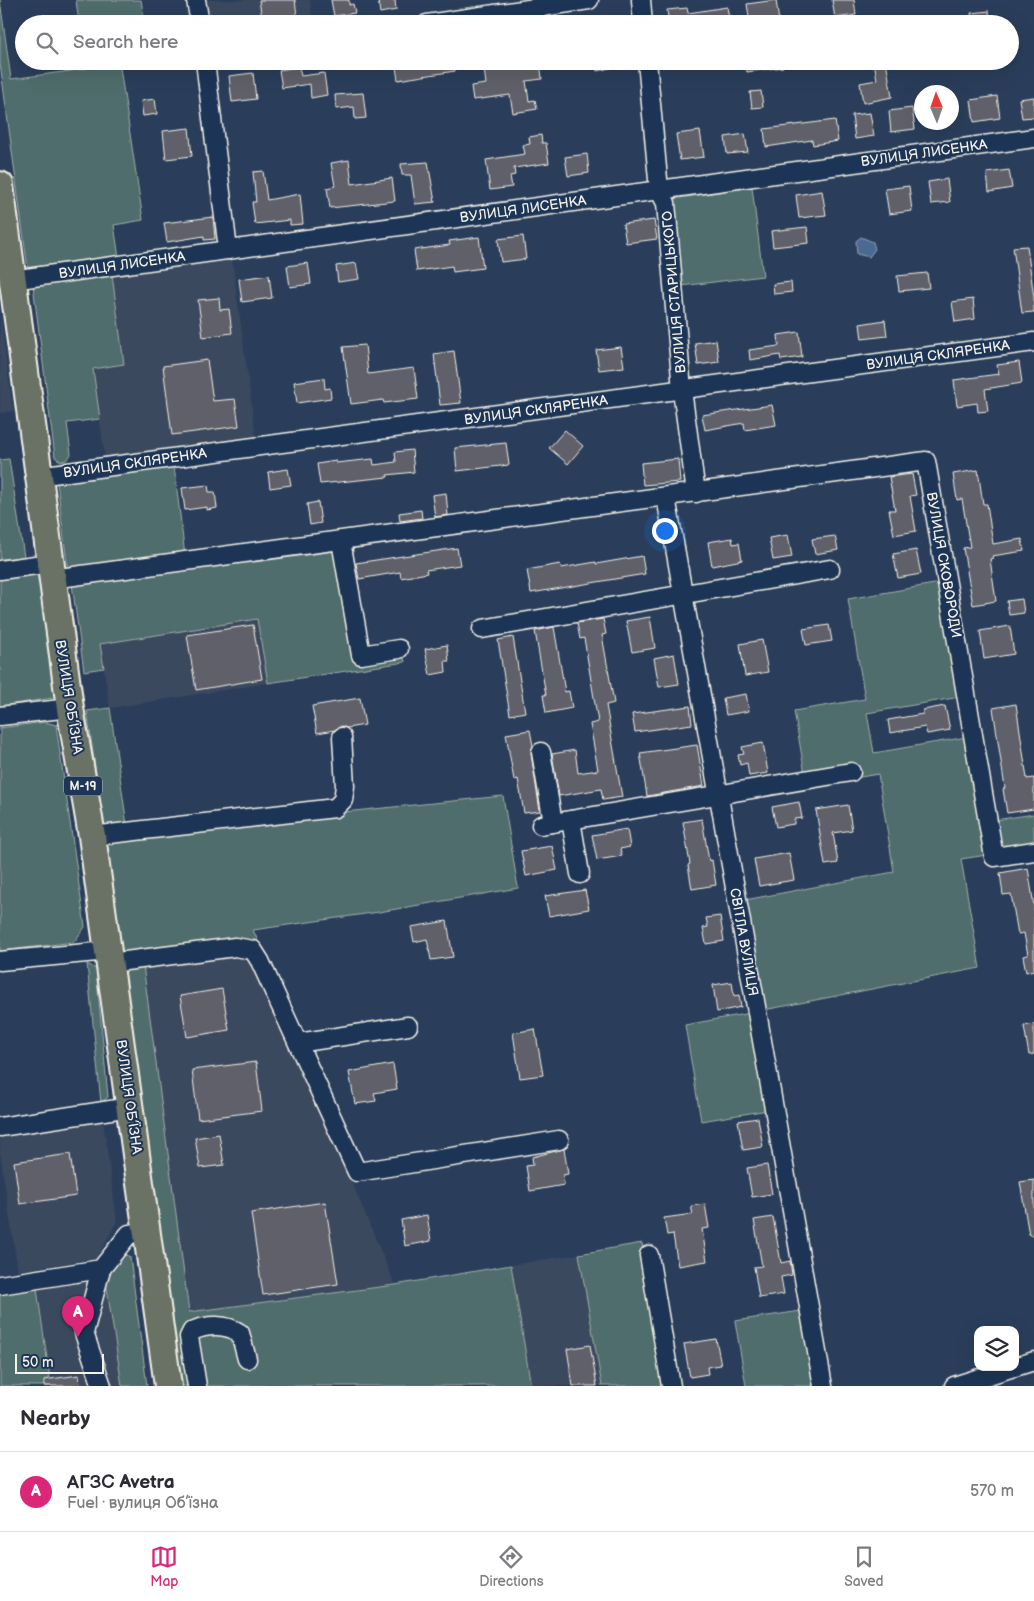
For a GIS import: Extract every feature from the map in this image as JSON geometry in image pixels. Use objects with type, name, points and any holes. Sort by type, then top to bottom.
[{"type":"highway","name":"ВУЛИЦЯ ОБ’ЇЗНА","points":[[0,185],[70,708],[92,836],[168,1386]]},
{"type":"street","points":[[196,0],[198,15]]},
{"type":"street","points":[[488,15],[589,0]]},
{"type":"street","points":[[641,0],[642,15]]},
{"type":"street","points":[[206,70],[228,250]]},
{"type":"street","name":"ВУЛИЦЯ СТАРИЦЬКОГО","points":[[648,70],[659,190],[666,203],[682,390],[696,493]]},
{"type":"street","name":"ВУЛИЦЯ ЛИСЕНКА","points":[[12,280],[1034,138]]},
{"type":"street","name":"ВУЛИЦЯ СКЛЯРЕНКА","points":[[38,476],[1034,342]]},
{"type":"street","name":"ВУЛИЦЯ СКОВОРОДИ","points":[[696,493],[926,461],[994,857],[1034,851]]},
{"type":"street","points":[[0,570],[51,571],[341,541],[696,493]]},
{"type":"street","name":"СВІТЛА ВУЛИЦЯ","points":[[666,497],[823,1386]]},
{"type":"street","points":[[341,541],[361,655],[399,649]]},
{"type":"street","points":[[482,629],[830,569]]},
{"type":"street","points":[[0,716],[70,708]]},
{"type":"street","points":[[92,836],[335,808],[343,800],[345,786],[342,737]]},
{"type":"street","points":[[541,752],[547,824],[851,772]]},
{"type":"street","points":[[571,820],[580,874]]},
{"type":"street","points":[[0,961],[109,957],[235,947],[253,950],[298,1042],[357,1172],[559,1140]]},
{"type":"street","points":[[298,1042],[408,1026]]},
{"type":"street","points":[[0,1127],[130,1107]]},
{"type":"street","points":[[102,1386],[84,1334],[101,1269],[128,1234],[147,1232]]},
{"type":"street","points":[[649,1255],[672,1386]]},
{"type":"street","points":[[0,1285],[101,1269]]},
{"type":"street","points":[[197,1386],[189,1337],[192,1331],[207,1327],[222,1326],[232,1328],[240,1334],[246,1359]]},
{"type":"street","points":[[1019,1366],[1034,1361]]},
{"type":"street","points":[[954,1386],[1002,1371]]},
{"type":"shaded area","points":[[202,0],[310,0],[312,15],[204,15]]},
{"type":"shaded area","points":[[861,237],[873,242],[875,249],[869,257],[857,254],[856,241]]},
{"type":"shaded area","points":[[232,259],[256,438],[105,458],[93,369],[124,364],[112,275]]},
{"type":"shaded area","points":[[0,313],[13,411],[0,413]]},
{"type":"shaded area","points":[[258,619],[268,683],[110,708],[100,644]]},
{"type":"shaded area","points":[[235,953],[249,955],[255,964],[351,1180],[395,1285],[189,1312],[143,965]]},
{"type":"shaded area","points":[[103,1121],[117,1221],[97,1258],[18,1271],[0,1153],[0,1138]]},
{"type":"shaded area","points":[[579,1254],[602,1386],[531,1386],[511,1265]]},
{"type":"shaded area","points":[[126,1255],[130,1257],[147,1386],[51,1386],[37,1289],[104,1279]]},
{"type":"green space","points":[[0,0],[11,79],[78,70],[120,70],[143,220],[114,225],[119,258],[28,269],[0,63]]},
{"type":"green space","points":[[76,0],[141,0],[144,15],[78,15]]},
{"type":"green space","points":[[752,187],[763,276],[681,286],[673,199]]},
{"type":"green space","points":[[112,275],[124,364],[93,369],[100,419],[67,423],[71,454],[68,459],[62,461],[55,457],[33,285]]},
{"type":"green space","points":[[9,459],[24,557],[0,559],[0,460]]},
{"type":"green space","points":[[174,466],[185,556],[68,571],[57,482]]},
{"type":"green space","points":[[339,547],[358,661],[403,653],[405,662],[268,683],[257,619],[100,644],[104,668],[84,671],[72,584]]},
{"type":"green space","points":[[27,570],[42,577],[59,688],[53,698],[0,706],[0,574]]},
{"type":"green space","points":[[940,583],[960,697],[867,713],[874,753],[967,737],[987,855],[961,859],[980,968],[764,1010],[745,900],[894,872],[878,774],[855,778],[805,774],[794,711],[865,699],[848,599]]},
{"type":"green space","points":[[110,708],[127,825],[104,829],[87,711]]},
{"type":"green space","points":[[45,722],[56,725],[85,927],[74,942],[0,951],[0,728]]},
{"type":"green space","points":[[503,796],[518,888],[379,912],[253,930],[260,945],[121,954],[106,841],[344,812]]},
{"type":"green space","points":[[1034,814],[1034,847],[1000,852],[995,820]]},
{"type":"green space","points":[[87,964],[96,969],[108,1097],[101,1103]]},
{"type":"green space","points":[[143,965],[189,1312],[395,1285],[511,1265],[531,1386],[181,1386],[123,967]]},
{"type":"green space","points":[[751,1013],[768,1110],[701,1121],[685,1025]]},
{"type":"green space","points":[[642,1243],[666,1386],[602,1386],[579,1254]]},
{"type":"green space","points":[[126,1255],[130,1257],[147,1386],[122,1386],[106,1282],[115,1262]]},
{"type":"green space","points":[[37,1289],[51,1386],[0,1386],[0,1294]]},
{"type":"green space","points":[[801,1311],[814,1386],[746,1386],[735,1321]]},
{"type":"building","points":[[259,0],[295,0],[297,15],[262,15]]},
{"type":"building","points":[[331,0],[349,0],[349,5],[353,4],[355,13],[334,15]]},
{"type":"building","points":[[378,0],[395,0],[396,10],[380,13]]},
{"type":"building","points":[[776,0],[778,15],[749,15],[747,4]]},
{"type":"building","points":[[832,0],[854,0],[856,15],[834,15]]},
{"type":"building","points":[[727,7],[728,15],[668,15],[667,10],[687,8],[688,13]]},
{"type":"building","points":[[989,11],[989,15],[971,15],[971,13]]},
{"type":"building","points":[[279,70],[300,70],[301,76],[324,73],[327,95],[311,98],[310,84],[282,88]]},
{"type":"building","points":[[396,70],[455,70],[455,71],[398,80]]},
{"type":"building","points":[[484,70],[541,70],[542,79],[526,81],[529,101],[535,100],[537,109],[513,113],[510,95],[473,100],[471,86],[486,84]]},
{"type":"building","points":[[875,70],[888,70],[892,97],[863,103],[860,83],[877,80]]},
{"type":"building","points":[[253,73],[256,99],[232,102],[229,76]]},
{"type":"building","points":[[761,91],[763,107],[752,108],[750,92]]},
{"type":"building","points":[[363,93],[366,118],[355,119],[354,107],[336,109],[335,95]]},
{"type":"building","points":[[997,96],[1000,118],[974,122],[971,100]]},
{"type":"building","points":[[1034,97],[1034,117],[1022,118],[1019,99]]},
{"type":"building","points":[[155,99],[157,114],[143,116],[141,101]]},
{"type":"building","points":[[912,108],[914,129],[891,132],[889,111]]},
{"type":"building","points":[[870,113],[874,136],[855,139],[852,115]]},
{"type":"building","points":[[835,120],[838,141],[813,145],[812,140],[766,147],[764,129]]},
{"type":"building","points":[[189,128],[192,156],[166,159],[163,131]]},
{"type":"building","points":[[700,131],[704,157],[680,160],[676,134]]},
{"type":"building","points":[[745,134],[748,152],[727,154],[725,137]]},
{"type":"building","points":[[541,135],[542,143],[546,143],[549,163],[514,168],[515,175],[510,176],[512,187],[490,190],[486,160],[525,154],[523,145],[530,144],[529,137]]},
{"type":"building","points":[[587,154],[589,173],[568,176],[565,157]]},
{"type":"building","points":[[349,160],[352,184],[392,178],[395,201],[330,208],[327,188],[335,186],[331,163]]},
{"type":"building","points":[[428,162],[435,202],[415,204],[411,175],[402,175],[401,164]]},
{"type":"building","points":[[1009,170],[1012,188],[989,192],[987,173]]},
{"type":"building","points":[[263,171],[267,200],[300,194],[303,224],[290,225],[290,220],[255,224],[252,202],[256,202],[253,172]]},
{"type":"building","points":[[947,179],[950,202],[931,204],[928,182]]},
{"type":"building","points":[[909,186],[912,211],[889,214],[885,189]]},
{"type":"building","points":[[822,191],[826,215],[799,218],[796,195]]},
{"type":"building","points":[[213,217],[215,239],[204,240],[204,236],[167,242],[164,223]]},
{"type":"building","points":[[654,220],[657,239],[626,243],[623,224]]},
{"type":"building","points":[[807,227],[809,243],[773,247],[771,231]]},
{"type":"building","points":[[523,236],[526,259],[501,262],[498,239]]},
{"type":"building","points":[[479,237],[483,268],[453,272],[452,266],[417,271],[414,250],[450,245],[449,241]]},
{"type":"building","points":[[1027,246],[1034,312],[1022,313],[1013,247]]},
{"type":"building","points":[[308,263],[311,284],[290,287],[287,266]]},
{"type":"building","points":[[356,263],[359,279],[338,282],[336,266]]},
{"type":"building","points":[[927,273],[929,288],[899,291],[897,276]]},
{"type":"building","points":[[269,275],[272,298],[242,302],[239,279]]},
{"type":"building","points":[[791,282],[792,292],[774,294],[773,284]]},
{"type":"building","points":[[219,298],[220,310],[229,309],[232,333],[203,337],[198,300]]},
{"type":"building","points":[[973,299],[975,319],[955,322],[952,302]]},
{"type":"building","points":[[885,320],[887,336],[862,339],[860,324]]},
{"type":"building","points":[[799,332],[802,357],[781,360],[780,355],[750,360],[749,350],[779,346],[778,335]]},
{"type":"building","points":[[716,340],[719,362],[698,365],[695,343]]},
{"type":"building","points":[[365,345],[368,374],[414,368],[418,399],[384,403],[383,400],[351,404],[343,347]]},
{"type":"building","points":[[621,347],[624,367],[599,370],[596,350]]},
{"type":"building","points":[[454,351],[461,403],[440,405],[434,354]]},
{"type":"building","points":[[207,360],[213,401],[235,399],[239,426],[172,435],[163,366]]},
{"type":"building","points":[[1019,362],[1022,383],[985,389],[988,411],[978,412],[977,403],[957,406],[954,380],[999,374],[997,365]]},
{"type":"building","points":[[324,378],[325,389],[330,388],[331,398],[297,403],[294,382]]},
{"type":"building","points":[[772,405],[776,425],[745,430],[744,423],[705,430],[702,415]]},
{"type":"building","points":[[565,430],[583,446],[568,464],[549,448]]},
{"type":"building","points":[[506,443],[509,465],[457,471],[455,448]]},
{"type":"building","points":[[412,450],[414,472],[387,475],[388,477],[320,484],[317,464],[373,459],[374,465],[396,462],[395,452]]},
{"type":"building","points":[[678,459],[680,482],[643,485],[641,463]]},
{"type":"building","points":[[288,469],[291,485],[270,488],[268,472]]},
{"type":"building","points":[[978,470],[983,504],[987,504],[993,544],[1022,539],[1024,551],[992,556],[993,558],[990,559],[996,601],[973,605],[963,548],[970,547],[962,499],[957,500],[953,474]]},
{"type":"building","points":[[912,474],[916,495],[910,496],[916,531],[894,535],[889,510],[895,510],[889,477]]},
{"type":"building","points":[[208,485],[209,492],[215,492],[217,508],[207,510],[207,507],[185,510],[182,488]]},
{"type":"building","points":[[446,493],[448,515],[435,517],[432,495]]},
{"type":"building","points":[[318,502],[321,523],[310,525],[307,504]]},
{"type":"building","points":[[421,510],[422,518],[400,521],[399,513]]},
{"type":"building","points":[[788,535],[792,557],[773,560],[769,538]]},
{"type":"building","points":[[835,536],[838,550],[815,554],[812,539]]},
{"type":"building","points":[[732,538],[733,544],[739,543],[742,560],[712,566],[708,542]]},
{"type":"building","points":[[457,548],[460,565],[426,570],[427,573],[401,578],[400,572],[359,579],[356,563]]},
{"type":"building","points":[[916,550],[921,574],[898,578],[893,554]]},
{"type":"building","points":[[642,556],[645,574],[531,593],[527,570],[560,564],[561,568],[596,562],[596,564]]},
{"type":"building","points":[[1022,599],[1024,613],[1009,615],[1007,601]]},
{"type":"building","points":[[650,617],[655,648],[632,652],[626,621]]},
{"type":"building","points":[[603,619],[606,634],[602,635],[614,703],[606,705],[622,797],[603,800],[601,789],[559,796],[552,754],[575,750],[578,773],[598,770],[590,724],[598,722],[584,638],[580,639],[577,623]]},
{"type":"building","points":[[253,625],[262,679],[196,690],[187,635]]},
{"type":"building","points":[[829,625],[832,641],[806,645],[803,629]]},
{"type":"building","points":[[1010,626],[1014,654],[984,659],[980,631]]},
{"type":"building","points":[[554,627],[565,692],[569,691],[572,708],[546,713],[543,695],[546,695],[535,631]]},
{"type":"building","points":[[513,637],[525,712],[510,715],[498,640]]},
{"type":"building","points":[[762,640],[768,672],[745,676],[740,644]]},
{"type":"building","points":[[447,645],[449,661],[445,661],[446,672],[430,675],[425,649]]},
{"type":"building","points":[[674,654],[679,684],[659,687],[654,658]]},
{"type":"building","points":[[746,694],[749,711],[726,715],[723,698]]},
{"type":"building","points":[[360,698],[365,725],[347,728],[341,726],[335,730],[317,733],[312,706]]},
{"type":"building","points":[[1016,704],[1027,779],[1034,778],[1034,809],[1007,813],[993,708]]},
{"type":"building","points":[[690,706],[692,724],[635,732],[632,714]]},
{"type":"building","points":[[945,706],[950,730],[927,734],[925,727],[890,733],[888,720],[923,714],[923,710]]},
{"type":"building","points":[[530,730],[533,746],[531,754],[540,811],[524,813],[518,779],[514,780],[506,734]]},
{"type":"building","points":[[763,743],[768,773],[749,776],[747,763],[740,765],[738,755],[744,754],[742,747]]},
{"type":"building","points":[[697,745],[704,786],[647,796],[640,753]]},
{"type":"building","points":[[799,802],[802,818],[794,819],[794,824],[776,827],[772,807]]},
{"type":"building","points":[[848,805],[852,830],[833,833],[838,863],[825,865],[816,810]]},
{"type":"building","points":[[702,819],[709,861],[712,860],[716,885],[692,889],[683,822]]},
{"type":"building","points":[[627,829],[630,847],[620,849],[622,856],[597,860],[592,835]]},
{"type":"building","points":[[552,846],[557,870],[526,876],[521,851]]},
{"type":"building","points":[[789,853],[794,880],[759,886],[754,859]]},
{"type":"building","points":[[1028,868],[1034,906],[1034,970],[1026,972],[1023,956],[1028,955],[1024,933],[1018,934],[1011,894],[1003,895],[1000,873]]},
{"type":"building","points":[[585,890],[589,909],[549,916],[545,896]]},
{"type":"building","points":[[720,916],[724,941],[706,944],[703,928],[708,927],[706,918]]},
{"type":"building","points":[[447,921],[453,957],[431,960],[427,939],[414,942],[411,927]]},
{"type":"building","points":[[732,982],[734,996],[739,995],[741,1007],[717,1012],[713,985]]},
{"type":"building","points":[[222,989],[229,1030],[187,1037],[180,996]]},
{"type":"building","points":[[1034,1024],[1034,1054],[1029,1055],[1024,1026]]},
{"type":"building","points":[[535,1029],[543,1075],[520,1078],[513,1033]]},
{"type":"building","points":[[256,1062],[262,1111],[198,1119],[192,1070]]},
{"type":"building","points":[[393,1064],[397,1089],[374,1093],[376,1101],[355,1104],[349,1072]]},
{"type":"building","points":[[758,1118],[763,1147],[743,1150],[738,1121]]},
{"type":"building","points":[[219,1134],[224,1165],[200,1168],[195,1138]]},
{"type":"building","points":[[564,1149],[568,1174],[563,1175],[564,1185],[530,1191],[526,1166],[533,1165],[532,1157]]},
{"type":"building","points":[[70,1154],[76,1196],[20,1204],[14,1162]]},
{"type":"building","points":[[767,1165],[772,1194],[752,1197],[747,1168]]},
{"type":"building","points":[[1034,1180],[1034,1235],[1029,1235],[1020,1182]]},
{"type":"building","points":[[325,1202],[338,1284],[263,1295],[251,1213]]},
{"type":"building","points":[[705,1204],[709,1228],[702,1229],[707,1261],[678,1266],[673,1234],[667,1235],[664,1218],[693,1214],[691,1206]]},
{"type":"building","points":[[427,1215],[431,1241],[405,1246],[401,1220]]},
{"type":"building","points":[[773,1217],[781,1263],[790,1261],[792,1275],[781,1277],[784,1294],[759,1298],[754,1267],[762,1266],[754,1220]]},
{"type":"building","points":[[716,1339],[721,1365],[707,1367],[708,1374],[690,1377],[684,1344]]},
{"type":"building","points":[[590,1345],[597,1386],[573,1386],[567,1349]]},
{"type":"building","points":[[79,1375],[80,1386],[44,1386],[44,1380]]},
{"type":"place","name":"АГЗС Avetra","points":[[78,1337]]}]
